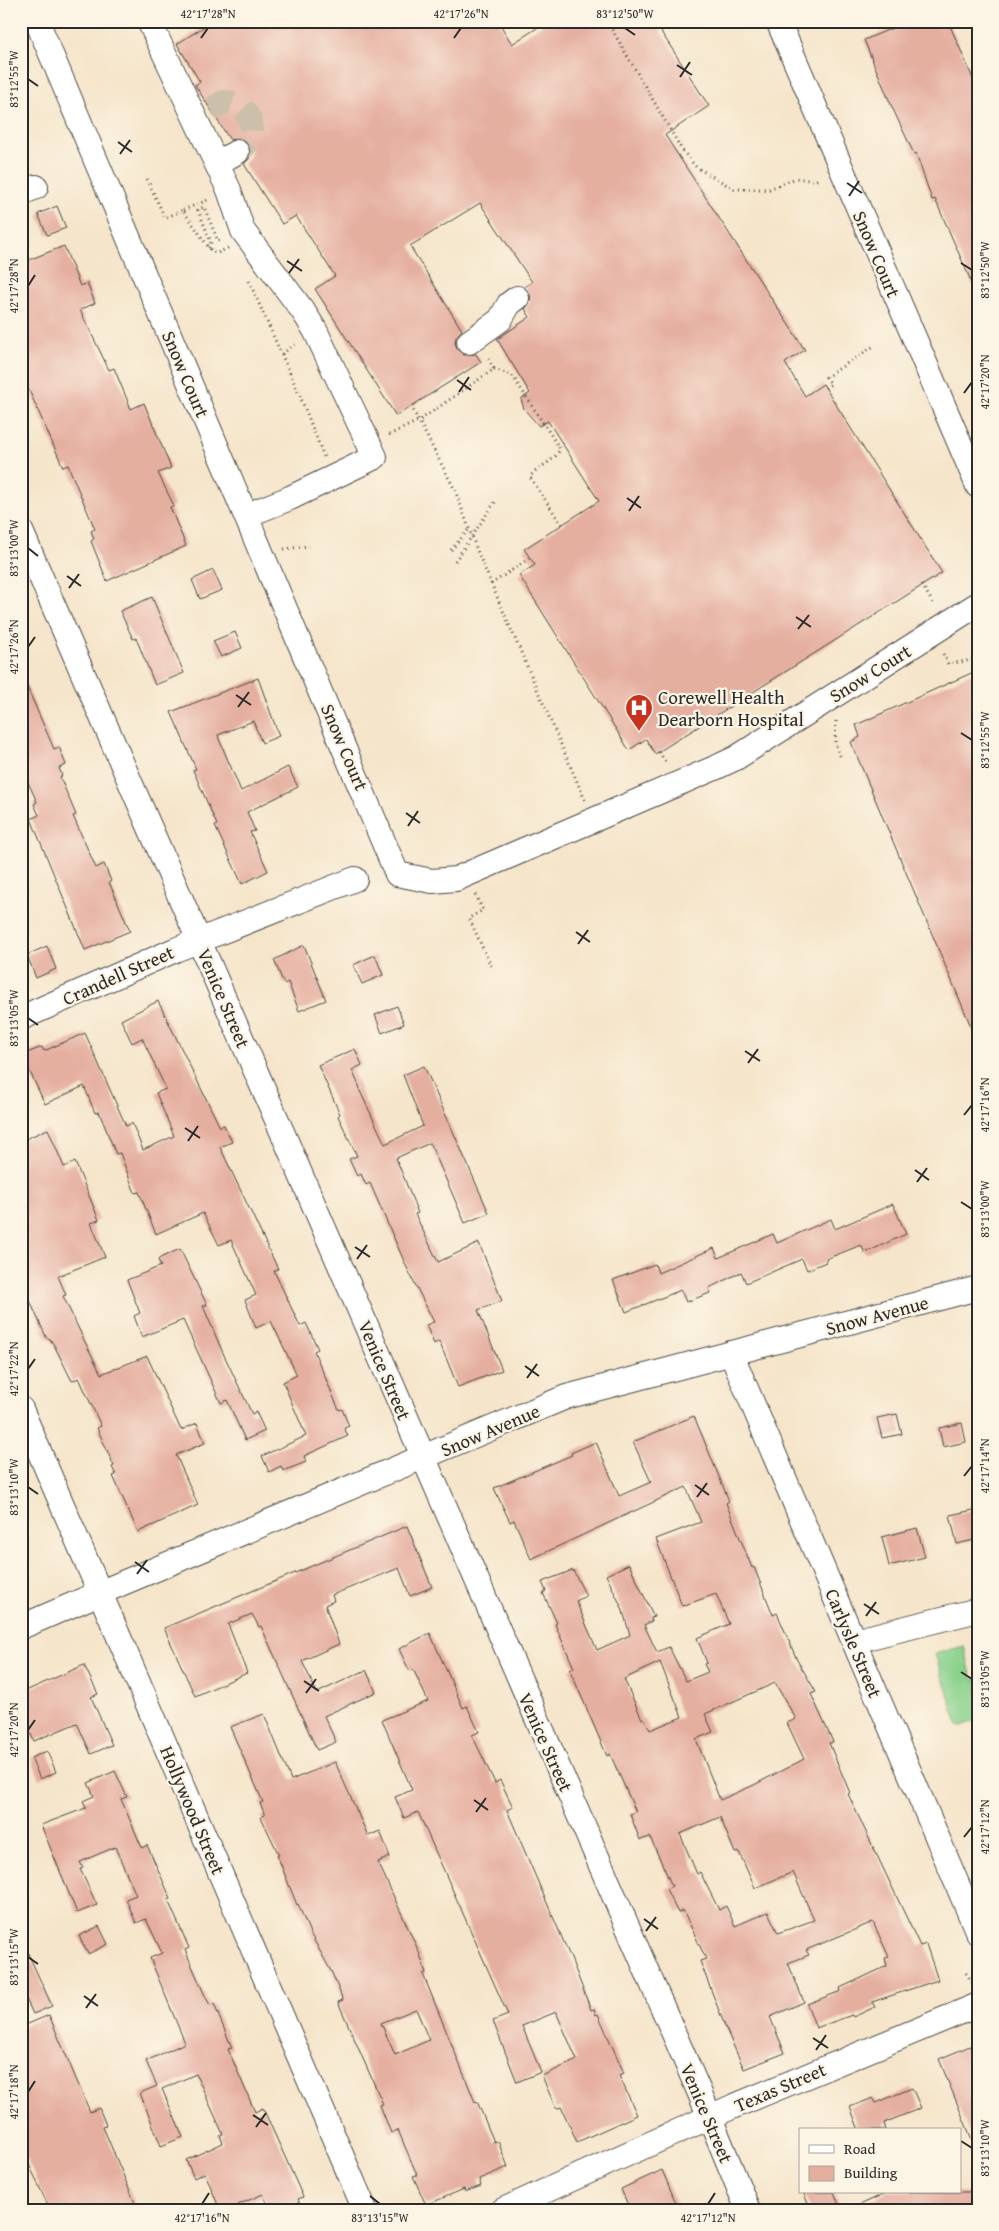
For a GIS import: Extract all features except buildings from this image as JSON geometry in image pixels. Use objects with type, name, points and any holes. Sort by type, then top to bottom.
[{"type":"street","name":"Snow Court","points":[[37,21],[130,246],[247,514],[397,874],[432,881],[456,879],[736,758],[978,604]]},
{"type":"street","points":[[149,21],[227,157],[229,190],[243,231],[311,324],[375,457],[290,498],[247,514]]},
{"type":"street","name":"Snow Court","points":[[778,21],[978,486]]},
{"type":"street","points":[[472,339],[500,320],[509,304],[517,298]]},
{"type":"street","name":"Venice Street","points":[[21,531],[748,2210]]},
{"type":"street","name":"Crandell Street","points":[[21,1018],[199,941],[355,879]]},
{"type":"street","name":"Snow Avenue","points":[[21,1627],[566,1397],[978,1288]]},
{"type":"street","name":"Carlysle Street","points":[[731,1353],[978,1933]]},
{"type":"street","name":"Hollywood Street","points":[[21,1409],[365,2210]]},
{"type":"street","points":[[854,1641],[978,1610]]},
{"type":"street","name":"Texas Street","points":[[503,2210],[709,2117],[978,2005]]},
{"type":"path","points":[[607,21],[682,150],[696,167],[734,189],[769,189],[796,178],[816,181]]},
{"type":"path","points":[[147,179],[165,218],[214,198]]},
{"type":"path","points":[[210,248],[211,242],[198,210],[204,208],[218,241],[230,236]]},
{"type":"path","points":[[183,210],[212,252],[218,253],[234,246]]},
{"type":"path","points":[[246,273],[300,396],[327,464]]},
{"type":"path","points":[[472,339],[494,369],[512,376],[560,449],[557,457],[533,472],[530,477],[562,525]]},
{"type":"path","points":[[825,388],[831,384],[826,377],[874,346]]},
{"type":"path","points":[[383,438],[420,420],[494,369]]},
{"type":"path","points":[[411,406],[420,420],[428,442],[455,490],[491,584],[587,806]]},
{"type":"path","points":[[455,560],[497,499]]},
{"type":"path","points":[[451,550],[470,529]]},
{"type":"path","points":[[279,549],[309,546]]},
{"type":"path","points":[[491,584],[530,558]]},
{"type":"path","points":[[922,585],[939,611]]},
{"type":"path","points":[[939,647],[948,664],[978,659]]},
{"type":"path","points":[[836,719],[835,744],[840,756]]},
{"type":"path","points":[[471,888],[483,910],[468,918],[491,966]]},
{"type":"path","points":[[966,1973],[972,1982]]},
{"type":"green space","points":[[964,1646],[972,1679],[978,1680],[978,1720],[959,1727],[935,1654]]},
{"type":"tunnel","points":[[211,110],[224,102],[230,102],[236,104],[249,117],[252,129],[251,137],[237,152]]},
{"type":"place","name":"Corewell Health Dearborn Hospital","points":[[639,732]]}]
